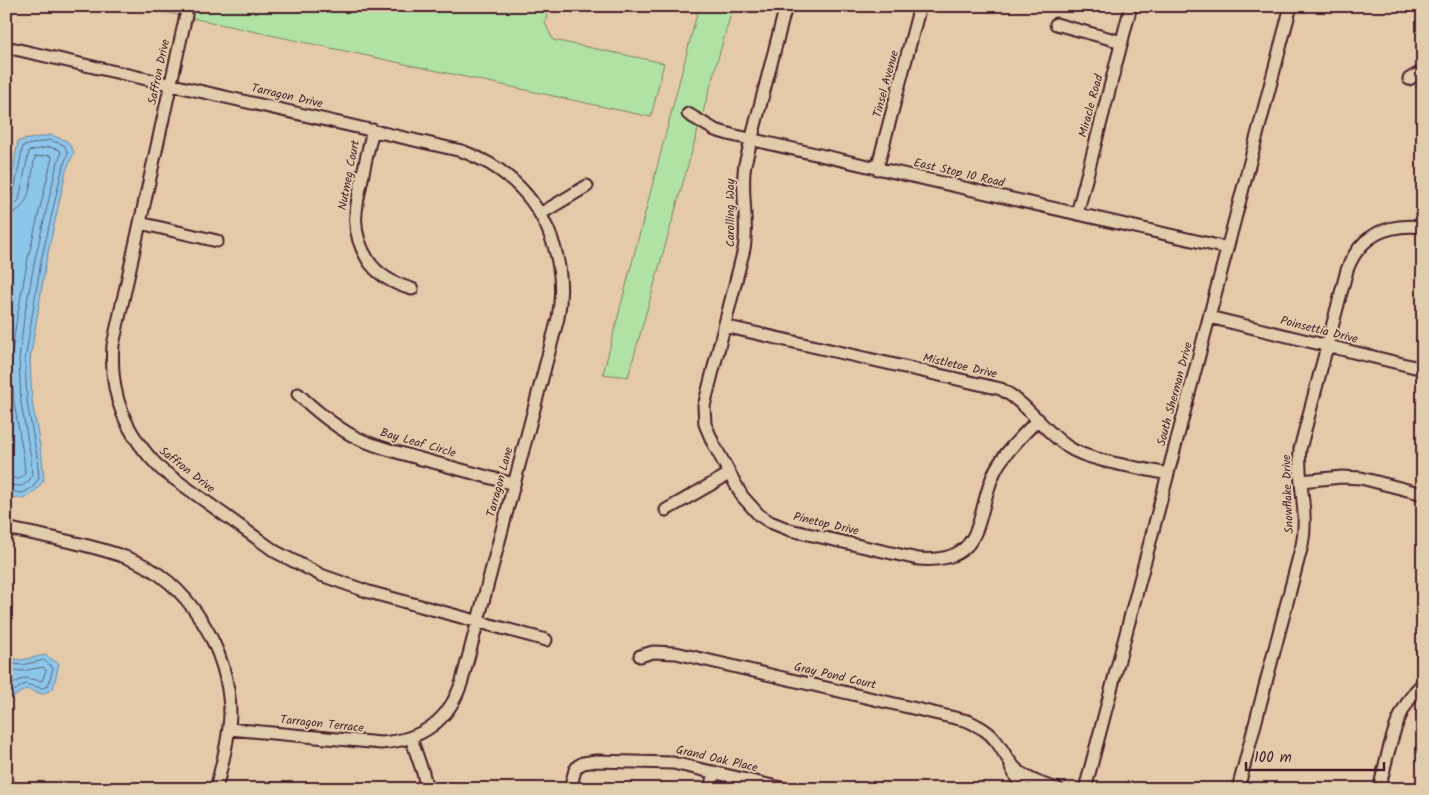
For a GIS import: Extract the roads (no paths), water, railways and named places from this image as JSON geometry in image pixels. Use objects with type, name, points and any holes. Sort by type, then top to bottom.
[{"type":"street","name":"Carolling Way","points":[[729,474],[709,435],[704,415],[706,398],[745,246],[743,178],[786,6]]},
{"type":"street","name":"Tinsel Avenue","points":[[877,169],[920,6]]},
{"type":"street","name":"Miracle Road","points":[[1077,214],[1131,6]]},
{"type":"street","name":"South Sherman Drive","points":[[1085,789],[1292,6]]},
{"type":"street","name":"Saffron Drive","points":[[186,15],[116,329],[112,366],[115,388],[123,416],[130,431],[147,456],[162,470],[247,532],[301,566],[364,591],[546,640]]},
{"type":"street","points":[[1056,24],[1122,42]]},
{"type":"street","name":"Tarragon Drive","points":[[6,47],[447,147],[482,160],[513,182],[540,214]]},
{"type":"street","points":[[1409,79],[1423,71]]},
{"type":"street","name":"East Stop 10 Road","points":[[688,114],[715,130],[877,169],[1228,248]]},
{"type":"street","name":"Nutmeg Court","points":[[373,130],[356,207],[355,224],[358,241],[366,257],[378,272],[396,284],[412,289]]},
{"type":"street","points":[[540,214],[587,186]]},
{"type":"street","name":"Tarragon Lane","points":[[411,738],[421,734],[437,722],[453,702],[460,686],[556,326],[560,301],[560,275],[557,254],[540,214]]},
{"type":"street","points":[[140,223],[217,240]]},
{"type":"street","name":"Snowflake Drive","points":[[1238,789],[1304,539],[1299,460],[1301,443],[1348,266],[1356,251],[1372,235],[1384,229],[1397,226],[1423,227]]},
{"type":"street","name":"Poinsettia Drive","points":[[1209,317],[1423,369]]},
{"type":"street","name":"Mistletoe Drive","points":[[724,326],[1001,389],[1015,397],[1060,441],[1076,452],[1168,474]]},
{"type":"street","name":"Bay Leaf Circle","points":[[298,394],[320,414],[345,431],[372,445],[514,484]]},
{"type":"street","name":"Pinetop Drive","points":[[729,474],[747,503],[759,515],[782,527],[918,559],[939,560],[962,550],[974,536],[981,521],[992,478],[999,464],[1009,450],[1038,419]]},
{"type":"street","points":[[666,510],[729,474]]},
{"type":"street","points":[[1301,482],[1342,477],[1361,478],[1423,494]]},
{"type":"street","points":[[6,528],[112,552],[146,568],[177,590],[196,612],[206,626],[217,649],[228,686],[229,729],[216,789]]},
{"type":"street","name":"Gray Pond Court","points":[[640,656],[653,652],[676,653],[968,721],[990,734],[1018,770],[1031,779],[1058,789]]},
{"type":"street","points":[[1379,789],[1400,713],[1409,698],[1423,682]]},
{"type":"street","name":"Tarragon Terrace","points":[[229,729],[373,743],[396,742],[411,738]]},
{"type":"street","points":[[411,738],[427,789]]},
{"type":"street","name":"Gray Pond Court","points":[[1008,759],[1018,781],[1025,789]]},
{"type":"street","name":"Grand Oak Place","points":[[570,789],[575,770],[583,763],[596,761],[665,762],[786,789]]},
{"type":"street","points":[[710,789],[714,772]]},
{"type":"water","points":[[51,135],[67,141],[74,152],[66,171],[46,262],[30,360],[32,401],[44,480],[36,490],[24,499],[6,496],[6,208],[18,141]]},
{"type":"water","points":[[46,655],[59,664],[53,689],[43,694],[26,689],[10,699],[6,705],[6,658],[21,660]]}]
